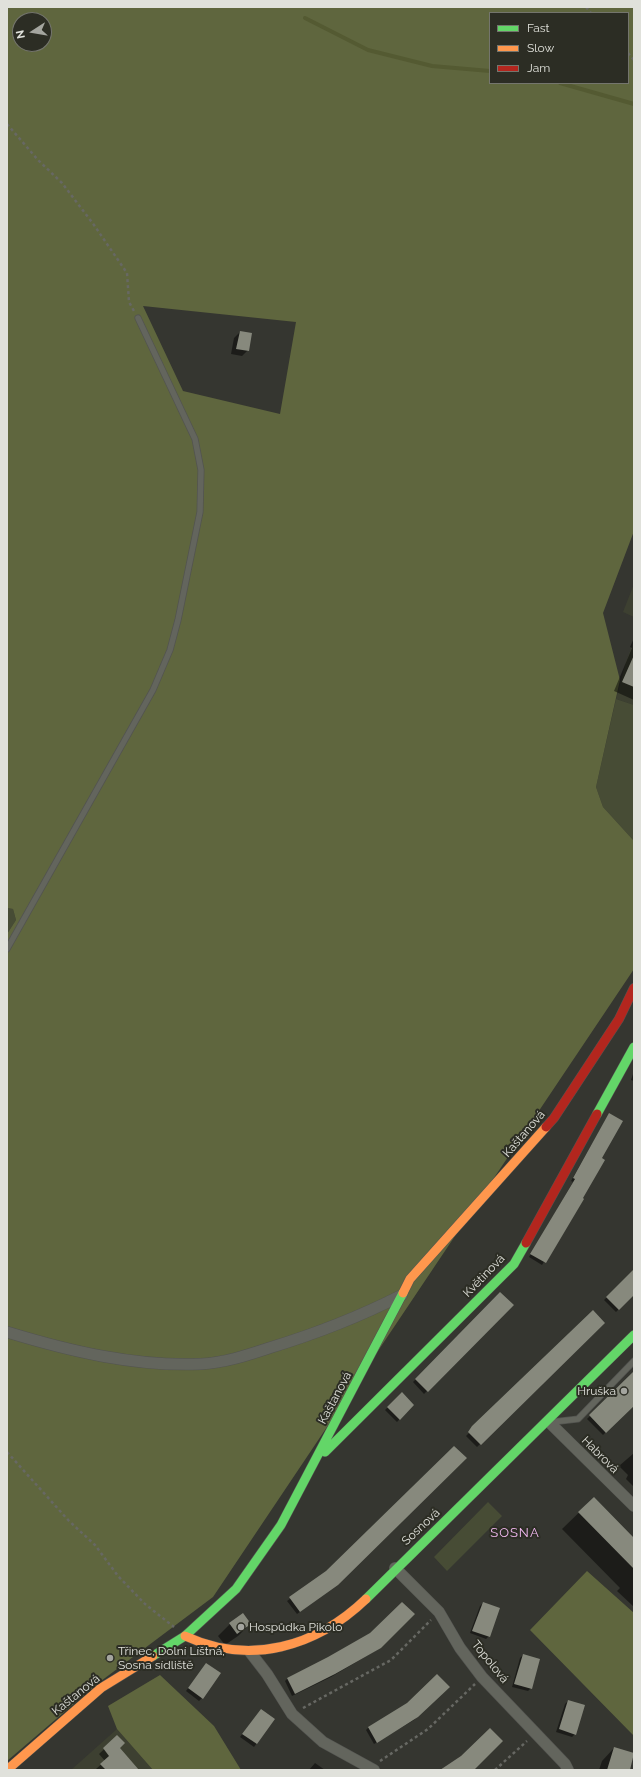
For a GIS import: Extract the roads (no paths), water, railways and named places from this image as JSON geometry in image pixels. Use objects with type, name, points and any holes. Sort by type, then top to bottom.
[{"type":"street","name":"Kaštanová","points":[[7,1770],[101,1688],[185,1636],[236,1589],[282,1525],[410,1279],[554,1118],[619,1019],[634,988]]},
{"type":"street","name":"Květinová","points":[[314,1463],[514,1264],[634,1047]]},
{"type":"street","points":[[7,1332],[58,1346],[133,1361],[202,1364],[248,1355],[301,1339],[351,1320],[402,1295]]},
{"type":"street","name":"Sosnová","points":[[185,1636],[193,1640],[216,1646],[250,1652],[269,1650],[299,1643],[328,1630],[353,1610],[395,1568],[549,1422],[634,1335]]},
{"type":"street","name":"Habrová","points":[[549,1422],[634,1506]]},
{"type":"street","name":"Topolová","points":[[395,1568],[438,1612],[460,1648],[482,1677],[537,1732],[565,1764],[568,1770]]},
{"type":"street","points":[[250,1652],[292,1714],[323,1742],[373,1768]]},
{"type":"lane","points":[[7,949],[153,690],[170,650],[189,567],[200,512],[201,470],[195,439],[138,318]]},
{"type":"lane","points":[[549,1422],[578,1419],[634,1362]]},
{"type":"waterway","points":[[305,18],[368,50],[432,66],[489,71]]},
{"type":"waterway","points":[[564,84],[634,104]]},
{"type":"place","name":"Hruška","points":[[624,1391]]},
{"type":"place","name":"Hospůdka Pikolo","points":[[241,1627]]},
{"type":"place","name":"Třinec, Dolní Líštná, Sosna sídliště","points":[[110,1658]]},
{"type":"district","name":"SOSNA","points":[[515,1533]]}]
